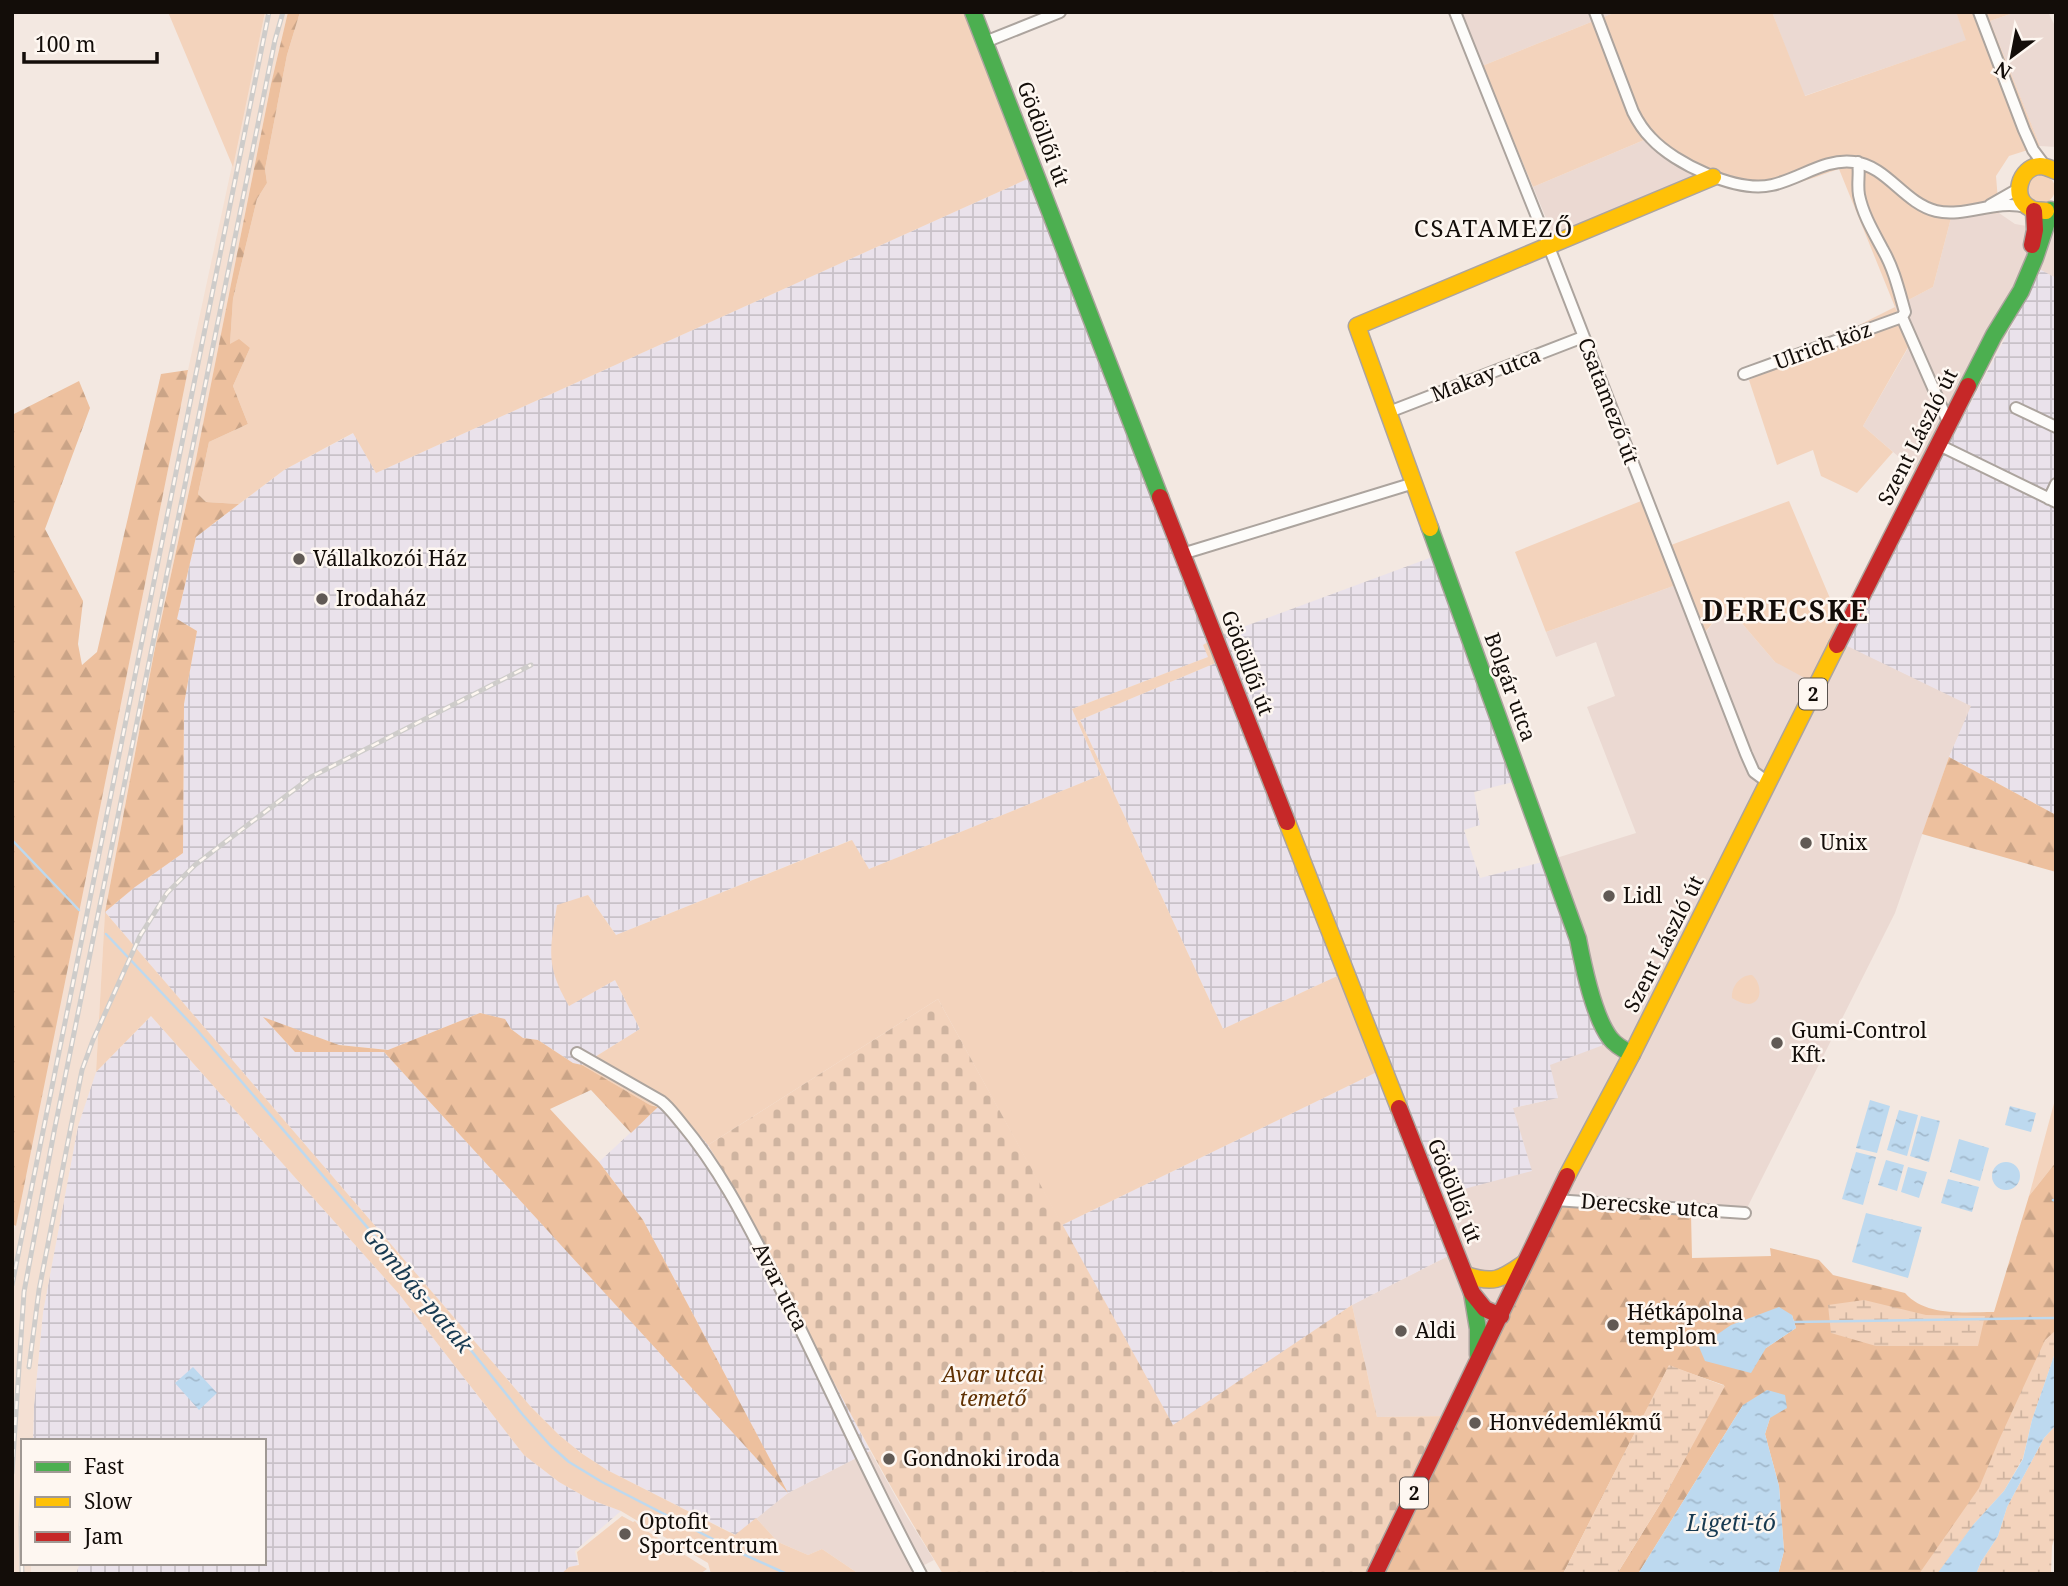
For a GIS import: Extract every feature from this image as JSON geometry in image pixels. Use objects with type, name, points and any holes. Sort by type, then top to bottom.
[{"type":"main road","name":"Gödöllői út","points":[[973,12],[1181,554],[1466,1275],[1478,1329],[1477,1362]]},
{"type":"main road","points":[[2032,209],[2023,203],[2018,189],[2019,182],[2027,170],[2033,167],[2052,168]]},
{"type":"main road","points":[[1549,247],[1713,177]]},
{"type":"main road","name":"2","points":[[2053,208],[2037,254],[2004,322],[1994,335],[2032,248],[2035,230],[2032,209],[2053,208]]},
{"type":"main road","name":"Bolgár utca","points":[[1549,247],[1357,326],[1578,939],[1580,956],[1605,1030],[1615,1044],[1632,1054]]},
{"type":"main road","name":"Szent László út","points":[[1375,1574],[1580,1149],[1632,1054],[1994,335]]},
{"type":"main road","points":[[1466,1275],[1489,1282],[1496,1281],[1526,1262]]},
{"type":"main road","points":[[1472,1293],[1485,1309],[1501,1316]]},
{"type":"street","points":[[985,42],[1060,12]]},
{"type":"street","name":"Csatamező út","points":[[1455,12],[1746,754],[1754,772],[1769,783]]},
{"type":"street","points":[[1595,12],[1640,126],[1661,148],[1713,177],[1744,185],[1765,186],[1822,166],[1842,161],[1858,162],[1878,172],[1916,202],[1937,211],[1948,212],[1989,205],[2017,205],[2032,209]]},
{"type":"street","points":[[1979,12],[2033,150],[2052,168]]},
{"type":"street","points":[[2024,130],[2027,170]]},
{"type":"street","points":[[1858,162],[1859,194],[1873,233],[1884,251],[1896,282],[1905,312],[1902,317],[1949,424]]},
{"type":"street","points":[[1989,205],[2018,189]]},
{"type":"street","name":"Ulrich köz","points":[[1744,374],[1902,317]]},
{"type":"street","name":"Makay utca","points":[[1389,412],[1583,337]]},
{"type":"street","points":[[2016,408],[2056,427]]},
{"type":"street","points":[[1939,445],[2052,500],[2056,484]]},
{"type":"street","points":[[1181,554],[1414,483]]},
{"type":"street","name":"Avar utca","points":[[577,1053],[662,1101],[716,1168],[797,1320],[864,1464],[921,1574]]},
{"type":"street","name":"Derecske utca","points":[[1555,1200],[1745,1213]]},
{"type":"shaded area","points":[[265,12],[288,12],[154,653],[105,912],[96,1072],[78,1126],[43,1312],[33,1439],[21,1439],[21,1565],[31,1565],[31,1574],[12,1574],[12,1242],[188,370]]},
{"type":"shaded area","points":[[1459,12],[1616,12],[1482,66]]},
{"type":"shaded area","points":[[1772,12],[1956,12],[1967,40],[1804,96]]},
{"type":"shaded area","points":[[2016,12],[2048,12],[2056,28],[2056,147],[2040,146],[1990,21]]},
{"type":"shaded area","points":[[1644,140],[1701,177],[1554,237],[1533,187]]},
{"type":"shaded area","points":[[1034,176],[1216,637],[1435,556],[1513,782],[1474,792],[1480,825],[1464,830],[1480,878],[1550,860],[1614,1041],[1550,1065],[1558,1098],[1513,1108],[1532,1171],[1434,1197],[1456,1252],[1352,1305],[1173,1426],[1062,1225],[1381,1070],[1346,972],[1223,1029],[1080,720],[1225,659],[1208,657],[1072,709],[1101,775],[869,869],[851,840],[616,935],[588,895],[569,1005],[615,980],[640,1029],[582,1065],[573,1063],[538,1040],[523,1038],[511,1029],[504,1019],[480,1013],[388,1050],[339,1045],[264,1018],[295,1052],[384,1052],[786,1490],[643,1220],[599,1162],[658,1107],[676,1107],[708,1145],[727,1177],[870,1451],[788,1493],[736,1535],[607,1470],[559,1435],[531,1407],[105,912],[183,853],[184,704],[197,631],[177,619],[196,537],[284,470],[354,433],[376,473]]},
{"type":"shaded area","points":[[1999,213],[2015,224],[2056,231],[2056,278],[2040,270],[1928,482],[1863,426],[1911,343],[1895,307],[1933,287],[1951,218]]},
{"type":"shaded area","points":[[2041,270],[2056,278],[2056,815],[1949,757],[1971,706],[1843,644]]},
{"type":"shaded area","points":[[1676,585],[1699,641],[1719,615],[1734,614],[1775,662],[1836,640],[1972,706],[1949,757],[1895,913],[1748,1206],[1740,1217],[1691,1214],[1449,1416],[1377,1417],[1352,1305],[1456,1252],[1434,1196],[1513,1108],[1558,1098],[1549,1065],[1550,860],[1636,833],[1587,707],[1615,696],[1596,642],[1556,657],[1546,632]]},
{"type":"shaded area","points":[[151,1016],[399,1294],[524,1455],[559,1482],[589,1499],[621,1511],[575,1551],[578,1564],[566,1574],[76,1574],[79,1565],[266,1565],[266,1439],[33,1439],[43,1312],[78,1126],[96,1072]]},
{"type":"shaded area","points":[[870,1451],[934,1560],[907,1574],[859,1574],[822,1549],[808,1555],[778,1542],[756,1518],[788,1493]]},
{"type":"green space","points":[[168,12],[265,12],[233,167]]},
{"type":"green space","points":[[288,12],[300,12],[287,55],[265,169],[267,183],[257,199],[233,299],[230,344],[239,339],[250,348],[233,386],[248,424],[209,442],[198,494],[206,502],[239,504],[196,537],[177,619],[197,631],[184,704],[183,853],[105,912],[154,653]]},
{"type":"green space","points":[[300,12],[969,12],[1034,176],[376,473],[353,433],[284,470],[239,504],[206,502],[198,494],[209,442],[248,424],[233,386],[250,348],[230,344],[233,299],[257,199],[267,183],[265,169],[287,55]]},
{"type":"green space","points":[[1616,12],[1772,12],[1805,96],[1966,40],[1956,12],[2016,12],[1990,21],[2040,146],[2009,156],[1996,176],[1999,213],[1951,218],[1933,287],[1895,307],[1839,169],[1777,189],[1742,190],[1689,170],[1644,140],[1533,187],[1482,66]]},
{"type":"green space","points":[[2041,175],[2051,179],[2055,189],[2051,199],[2041,203],[2031,199],[2027,189],[2031,179]]},
{"type":"green space","points":[[1895,307],[1911,342],[1863,426],[1893,452],[1857,493],[1821,476],[1813,450],[1777,465],[1749,380]]},
{"type":"green space","points":[[188,370],[16,1226],[12,1224],[12,415],[79,381],[90,408],[45,529],[83,601],[78,644],[82,665],[97,652],[161,374]]},
{"type":"green space","points":[[1641,501],[1663,548],[1789,501],[1840,622],[1814,683],[1775,662],[1734,614],[1719,615],[1698,641],[1676,585],[1546,632],[1515,552]]},
{"type":"green space","points":[[1216,637],[1225,659],[1080,720],[1223,1029],[1346,972],[1381,1070],[1062,1225],[938,999],[708,1145],[676,1108],[650,1105],[582,1065],[640,1029],[615,980],[569,1006],[556,979],[551,957],[557,905],[588,895],[616,935],[852,840],[869,869],[1101,775],[1072,709],[1208,657],[1203,645]]},
{"type":"green space","points":[[1949,757],[2056,815],[2056,872],[1922,834]]},
{"type":"green space","points":[[105,912],[531,1407],[559,1435],[607,1470],[735,1535],[756,1518],[778,1542],[808,1555],[822,1549],[859,1574],[711,1574],[708,1563],[621,1511],[589,1499],[559,1482],[524,1455],[399,1294],[151,1016],[96,1072]]},
{"type":"green space","points":[[1752,975],[1760,991],[1757,1000],[1749,1004],[1732,998],[1737,982]]},
{"type":"green space","name":"Avar utcai temető","points":[[938,999],[1173,1425],[1352,1305],[1377,1417],[1449,1416],[1371,1574],[943,1574],[858,1427],[708,1145]]},
{"type":"green space","points":[[480,1013],[505,1019],[511,1029],[523,1038],[538,1040],[573,1063],[582,1065],[650,1105],[658,1107],[631,1133],[591,1090],[550,1109],[599,1162],[643,1220],[788,1493],[384,1052],[295,1052],[263,1017],[339,1045],[388,1050]]},
{"type":"green space","points":[[2056,1096],[2056,1162],[2029,1196]]},
{"type":"green space","points":[[2056,1162],[2056,1350],[1973,1525],[1937,1574],[1778,1574],[1784,1551],[1779,1486],[1765,1434],[1770,1418],[1743,1405],[1638,1574],[1617,1574],[1662,1501],[1724,1385],[1669,1366],[1563,1574],[1371,1574],[1550,1203],[1691,1214],[1692,1258],[1771,1256],[1770,1248],[1819,1260],[1833,1275],[1905,1293],[1914,1301],[1935,1310],[1994,1312],[2029,1196]],"holes":[[[1792,1315],[1796,1328],[1766,1348],[1699,1347]]]},
{"type":"green space","points":[[1864,1300],[1926,1315],[1985,1316],[1978,1346],[1876,1346],[1831,1333],[1828,1305]]},
{"type":"green space","points":[[2056,1330],[2056,1350],[2032,1420],[2023,1458],[2004,1491],[1973,1525],[1937,1574],[1919,1574],[1979,1488],[2045,1340]]},
{"type":"green space","points":[[1669,1365],[1725,1386],[1662,1501],[1617,1574],[1563,1574]]},
{"type":"green space","points":[[2056,1425],[2056,1533],[2052,1546],[2051,1574],[1976,1574],[1998,1536],[2007,1507],[2044,1438]]},
{"type":"green space","name":"Optofit Sportcentrum","points":[[622,1516],[635,1521],[707,1569],[700,1574],[561,1574],[569,1567],[579,1565],[577,1552]]},
{"type":"water","points":[[1870,1100],[1890,1106],[1877,1153],[1856,1148]]},
{"type":"water","points":[[2010,1106],[2036,1113],[2031,1132],[2005,1125]]},
{"type":"water","points":[[1899,1110],[1918,1115],[1907,1156],[1887,1150]]},
{"type":"water","points":[[1921,1116],[1940,1121],[1929,1162],[1910,1156]]},
{"type":"water","points":[[1959,1139],[1989,1148],[1980,1181],[1950,1172]]},
{"type":"water","points":[[1856,1152],[1876,1157],[1863,1205],[1842,1199]]},
{"type":"water","points":[[1886,1160],[1904,1165],[1897,1191],[1878,1185]]},
{"type":"water","points":[[2006,1162],[2016,1166],[2020,1176],[2016,1186],[2006,1190],[1996,1186],[1992,1176],[1996,1166]]},
{"type":"water","points":[[1908,1167],[1927,1172],[1919,1198],[1901,1192]]},
{"type":"water","points":[[1948,1179],[1979,1187],[1972,1212],[1941,1203]]},
{"type":"water","points":[[1866,1213],[1922,1227],[1908,1278],[1852,1262]]},
{"type":"water","points":[[1779,1307],[1792,1315],[1796,1328],[1766,1348],[1751,1373],[1705,1361],[1699,1347],[1731,1325]]},
{"type":"water","points":[[2056,1350],[2056,1425],[2044,1438],[2007,1507],[1998,1536],[1976,1574],[1937,1574],[1973,1525],[2004,1491],[2023,1459],[2032,1420]]},
{"type":"water","points":[[193,1367],[217,1393],[199,1410],[175,1383]]},
{"type":"water","name":"Ligeti-tó","points":[[1767,1390],[1785,1395],[1787,1408],[1770,1418],[1765,1434],[1779,1486],[1784,1551],[1778,1574],[1638,1574],[1743,1405]]},
{"type":"waterway","name":"Gombás-patak","points":[[12,840],[79,910]]},
{"type":"waterway","name":"Gombás-patak","points":[[106,934],[197,1030],[437,1308],[550,1445],[569,1462],[602,1482],[734,1550],[787,1574]]},
{"type":"waterway","points":[[1794,1322],[2056,1318]]},
{"type":"railway","points":[[12,1285],[269,12]]},
{"type":"railway","points":[[12,1473],[24,1292],[54,1132],[275,40],[283,12]]},
{"type":"railway","points":[[29,1367],[39,1290],[82,1070],[140,936],[167,893],[195,865],[311,777],[531,665]]},
{"type":"railway","points":[[22,1565],[22,1574]]},
{"type":"traffic: fast","points":[[973,12],[1160,497]]},
{"type":"traffic: fast","points":[[1968,386],[1994,335],[2021,291],[2051,210]]},
{"type":"traffic: fast","points":[[1430,528],[1578,939],[1599,1017],[1612,1041],[1632,1054]]},
{"type":"traffic: fast","points":[[1472,1293],[1478,1329],[1478,1355]]},
{"type":"traffic: slow","points":[[2046,211],[2033,210],[2024,203],[2019,191],[2020,184],[2027,172],[2033,168],[2042,166],[2056,171]]},
{"type":"traffic: slow","points":[[1430,528],[1357,326],[1713,177]]},
{"type":"traffic: slow","points":[[1567,1176],[1632,1054],[1837,645]]},
{"type":"traffic: slow","points":[[1287,822],[1399,1108]]},
{"type":"traffic: slow","points":[[1466,1275],[1496,1279],[1523,1264]]},
{"type":"traffic: jam","points":[[2032,245],[2035,230],[2034,211]]},
{"type":"traffic: jam","points":[[1837,645],[1968,386]]},
{"type":"traffic: jam","points":[[1160,497],[1287,822]]},
{"type":"traffic: jam","points":[[1399,1108],[1472,1293],[1485,1309],[1501,1316]]},
{"type":"traffic: jam","points":[[1375,1574],[1567,1176]]},
{"type":"place","name":"Vállalkozói Ház","points":[[299,559]]},
{"type":"place","name":"Irodaház","points":[[322,599]]},
{"type":"place","name":"Unix","points":[[1806,843]]},
{"type":"place","name":"Lidl","points":[[1609,896]]},
{"type":"place","name":"Gumi-Control Kft.","points":[[1777,1043]]},
{"type":"place","name":"Hétkápolna templom","points":[[1613,1325]]},
{"type":"place","name":"Aldi","points":[[1401,1331]]},
{"type":"place","name":"Honvédemlékmű","points":[[1475,1423]]},
{"type":"place","name":"Gondnoki iroda","points":[[889,1459]]},
{"type":"place","name":"Optofit Sportcentrum","points":[[625,1534]]},
{"type":"district","name":"CSATAMEZŐ","points":[[1494,229]]},
{"type":"district","name":"DERECSKE","points":[[1786,611]]}]
